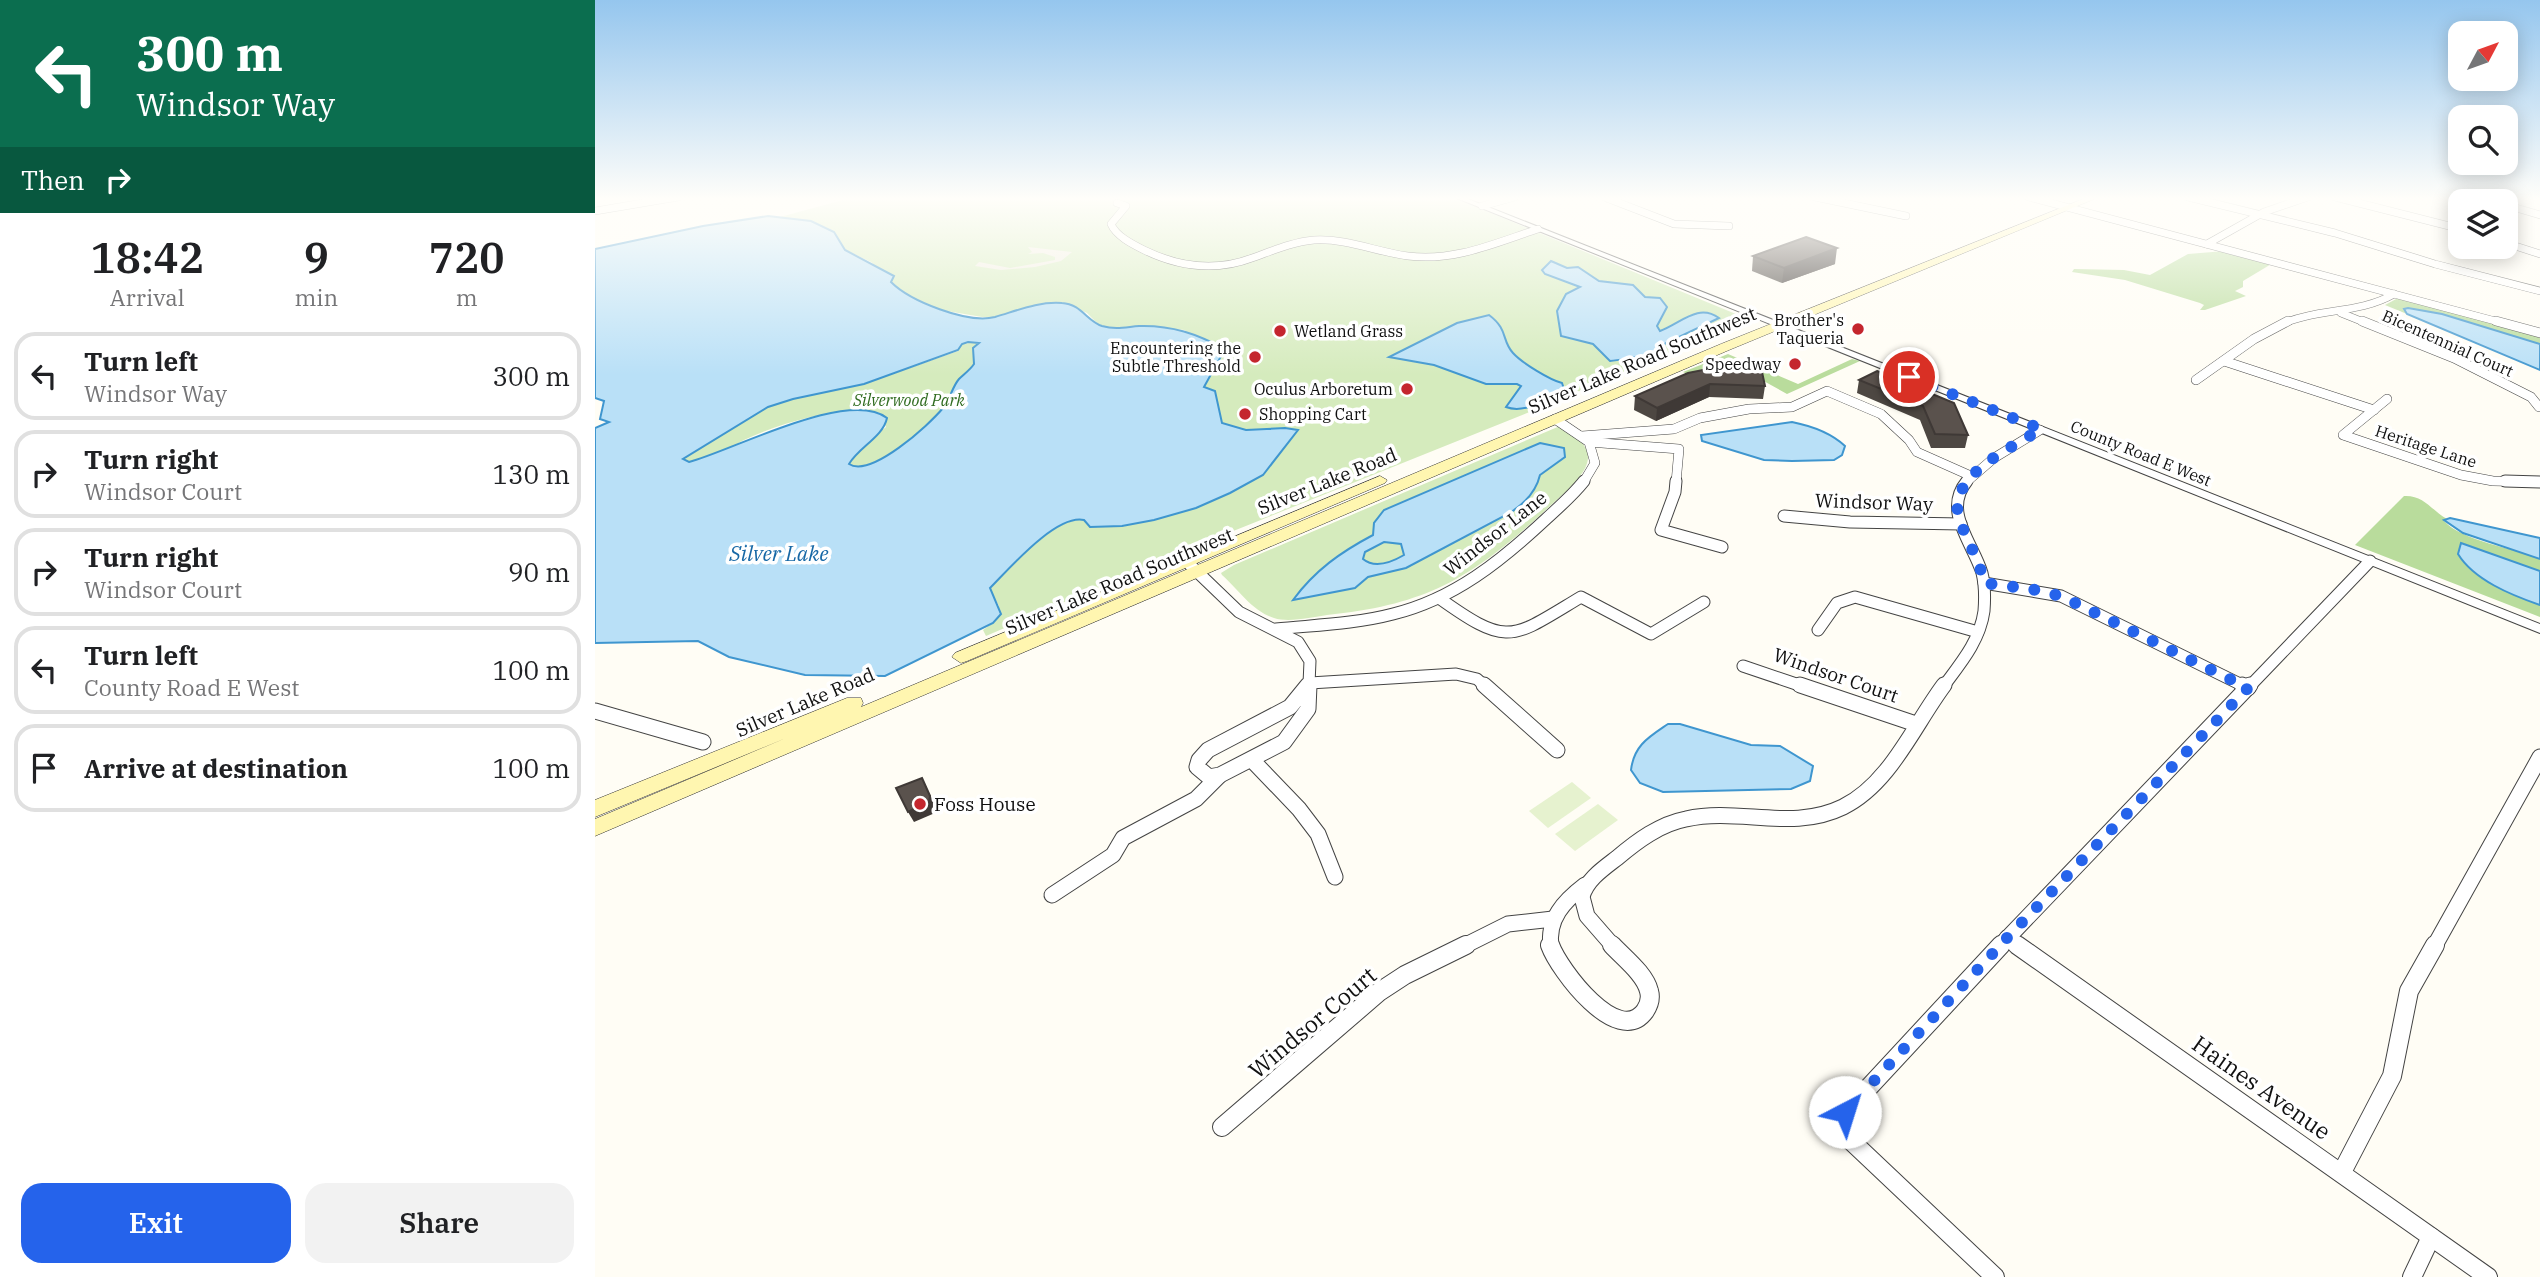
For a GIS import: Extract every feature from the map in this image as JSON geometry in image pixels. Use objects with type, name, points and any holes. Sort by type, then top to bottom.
[{"type":"main road","name":"Silver Lake Road","points":[[595,810],[1935,257]]},
{"type":"main road","name":"Silver Lake Road Southwest","points":[[595,828],[1191,566],[1555,419],[1771,323]]},
{"type":"street","points":[[1162,257],[1189,266],[1230,265],[1252,257]]},
{"type":"street","name":"County Road E West","points":[[1606,257],[2540,629]]},
{"type":"street","points":[[2254,257],[2540,333]]},
{"type":"street","points":[[2413,257],[2540,291]]},
{"type":"street","points":[[2196,380],[2285,322],[2375,306],[2394,294]]},
{"type":"street","name":"Bicentennial Court","points":[[2341,313],[2454,358],[2532,397],[2539,407]]},
{"type":"street","name":"Heritage Lane","points":[[2224,361],[2374,410]]},
{"type":"street","points":[[1586,439],[1674,429],[1700,418],[1749,409],[1792,407],[1827,391],[1881,414],[1909,440],[1917,452],[1971,476],[2041,429]]},
{"type":"street","name":"Heritage Lane","points":[[2387,399],[2343,436],[2468,477],[2493,481],[2540,482]]},
{"type":"street","points":[[1555,419],[1586,439],[1679,449],[1675,492],[1661,530],[1722,547]]},
{"type":"street","name":"Windsor Lane","points":[[1276,629],[1385,616],[1439,598],[1465,584],[1510,551],[1565,502],[1591,471],[1595,457],[1586,439]]},
{"type":"street","name":"Windsor Court","points":[[1222,1127],[1388,986],[1508,924],[1553,919],[1569,895],[1660,828],[1686,818],[1786,821],[1809,819],[1845,806],[1862,795],[1916,724],[1978,632],[1985,603],[1984,583],[1979,563],[1958,514],[1959,494],[1971,476]]},
{"type":"street","name":"Windsor Way","points":[[1784,516],[1850,522],[1961,524]]},
{"type":"street","points":[[1996,1277],[1848,1138],[1843,1125],[1845,1112],[2007,938],[2370,561]]},
{"type":"street","points":[[1191,566],[1239,612],[1298,642],[1310,661],[1310,683],[1308,709],[1296,729],[1284,742],[1252,760],[1220,775],[1209,777],[1197,767],[1199,760],[1208,750],[1290,707],[1310,683],[1455,674],[1477,679],[1557,750]]},
{"type":"street","points":[[1984,583],[2061,596],[2248,688]]},
{"type":"street","points":[[1439,598],[1472,622],[1503,635],[1519,633],[1581,597],[1651,634],[1705,602]]},
{"type":"street","name":"Windsor Court","points":[[1818,630],[1837,602],[1847,597],[1855,597],[1978,632]]},
{"type":"street","name":"Windsor Court","points":[[1743,666],[1916,724]]},
{"type":"street","points":[[595,711],[703,742]]},
{"type":"street","points":[[2342,1172],[2392,1076],[2409,991],[2540,757]]},
{"type":"street","points":[[1252,760],[1299,809],[1318,834],[1335,877]]},
{"type":"street","points":[[1052,895],[1113,855],[1123,838],[1196,799],[1220,775]]},
{"type":"street","points":[[1553,919],[1550,936],[1554,956],[1599,1011],[1608,1018],[1621,1022],[1641,1016],[1649,1005],[1647,986],[1587,916],[1581,896],[1585,885]]},
{"type":"street","name":"Haines Avenue","points":[[2007,938],[2488,1277]]},
{"type":"street","points":[[2412,1277],[2431,1237]]},
{"type":"green space","points":[[859,257],[1597,257],[1748,319],[1537,409],[1166,558],[986,636],[983,630],[993,623],[999,606],[990,589],[1047,534],[1073,521],[1084,520],[1090,527],[1122,526],[1154,520],[1285,428],[1246,430],[1222,423],[1215,392],[1204,387],[1185,330],[1140,326],[1114,329],[1098,324],[1087,313],[1066,303],[1040,304],[996,317],[941,310],[903,294],[871,262]]},
{"type":"green space","points":[[2183,257],[2247,257],[2273,263],[2243,281],[2243,287],[2235,291],[2246,296],[2205,310],[2200,310],[2204,305],[2200,303],[2125,280],[2072,272],[2074,269],[2124,270],[2150,275]]},
{"type":"green space","points":[[2398,298],[2540,335],[2540,344],[2442,314],[2408,308],[2405,311],[2407,314],[2385,305]]},
{"type":"green space","name":"Silverwood Park","points":[[978,342],[973,353],[975,364],[959,379],[943,408],[926,426],[899,447],[871,463],[859,466],[849,464],[856,452],[886,427],[880,413],[864,411],[811,417],[759,433],[715,455],[689,462],[682,458],[768,407],[864,384],[958,351],[962,344]]},
{"type":"green space","points":[[1728,354],[1798,384],[1852,359],[1860,361],[1787,394],[1760,379],[1694,377],[1683,372]]},
{"type":"green space","points":[[1560,426],[1577,438],[1587,450],[1587,463],[1580,477],[1498,551],[1449,583],[1395,603],[1287,620],[1266,615],[1252,605],[1221,573],[1234,565]]},
{"type":"green space","points":[[2404,496],[2422,500],[2447,519],[2444,521],[2452,528],[2463,534],[2540,559],[2540,571],[2462,543],[2458,553],[2483,579],[2540,605],[2540,617],[2355,545]]},
{"type":"green space","points":[[1572,782],[1591,798],[1548,828],[1529,811]]},
{"type":"green space","points":[[1598,804],[1618,820],[1575,851],[1555,834]]},
{"type":"shaded area","points":[[1055,257],[1066,257],[1061,261],[1035,267],[1001,270],[975,266],[979,262],[1010,268],[1055,260]]},
{"type":"water","name":"Silver Lake","points":[[595,257],[857,257],[894,276],[891,282],[911,296],[955,314],[995,317],[1036,305],[1062,303],[1074,306],[1102,326],[1162,327],[1194,335],[1225,349],[1204,387],[1215,391],[1222,423],[1246,430],[1298,430],[1263,475],[1196,508],[1122,526],[1090,527],[1084,520],[1073,520],[1060,525],[1034,545],[990,588],[1001,614],[993,623],[885,676],[805,675],[729,657],[698,641],[595,643],[595,428],[609,422],[600,419],[604,401],[595,398]],"holes":[[[979,343],[973,348],[974,364],[957,382],[943,408],[899,448],[871,464],[849,464],[885,425],[887,418],[869,411],[846,411],[819,416],[708,456],[689,462],[683,459],[768,407],[864,384],[958,350],[962,344]]]},
{"type":"water","points":[[1551,261],[1567,268],[1578,267],[1599,281],[1633,285],[1645,297],[1660,298],[1667,307],[1657,326],[1660,331],[1697,313],[1711,314],[1719,318],[1666,343],[1648,357],[1610,361],[1593,344],[1561,336],[1557,311],[1566,294],[1580,287],[1545,274],[1542,270]]},
{"type":"water","points":[[2404,309],[2442,314],[2540,344],[2540,370],[2407,314]]},
{"type":"water","points":[[1489,315],[1499,325],[1513,353],[1536,371],[1562,383],[1564,389],[1536,405],[1513,409],[1506,407],[1521,386],[1517,384],[1486,384],[1434,365],[1389,357],[1457,323]]},
{"type":"water","points":[[1792,422],[1827,433],[1845,446],[1842,455],[1834,460],[1764,460],[1702,441],[1701,435]]},
{"type":"water","points":[[1540,443],[1564,448],[1565,457],[1540,475],[1528,498],[1508,514],[1406,568],[1368,577],[1355,588],[1293,600],[1329,563],[1373,535],[1374,523],[1384,510]],"holes":[[[1384,542],[1401,544],[1404,555],[1394,560],[1373,564],[1363,559],[1365,552]]]},
{"type":"water","points":[[2450,518],[2540,538],[2540,559],[2463,533],[2444,520]]},
{"type":"water","points":[[2461,543],[2540,571],[2540,605],[2506,591],[2473,572],[2458,554]]},
{"type":"water","points":[[1668,724],[1680,724],[1751,745],[1780,746],[1813,766],[1810,781],[1791,789],[1663,792],[1640,783],[1631,770],[1635,754],[1643,742]]},
{"type":"building","points":[[1755,257],[1814,257],[1784,268]]},
{"type":"building","points":[[1703,370],[1762,372],[1765,386],[1710,384],[1657,408],[1635,396],[1688,373]]},
{"type":"building","points":[[1877,371],[1954,403],[1968,435],[1935,434],[1923,406],[1859,380]]},
{"type":"building","points":[[922,778],[930,796],[929,802],[908,812],[896,788]]},
{"type":"place","name":"Brother's Taqueria","points":[[1858,329]]},
{"type":"place","name":"Wetland Grass","points":[[1280,331]]},
{"type":"place","name":"Encountering the Subtle Threshold","points":[[1255,357]]},
{"type":"place","name":"Speedway","points":[[1795,364]]},
{"type":"place","name":"Oculus Arboretum","points":[[1407,389]]},
{"type":"place","name":"Shopping Cart","points":[[1245,414]]},
{"type":"place","name":"Foss House","points":[[920,804]]},
{"type":"route","points":[[1845,1112],[2007,938],[2248,688],[2061,596],[1984,583],[1975,553],[1958,514],[1959,494],[1968,478],[2041,429],[1909,377]]}]
